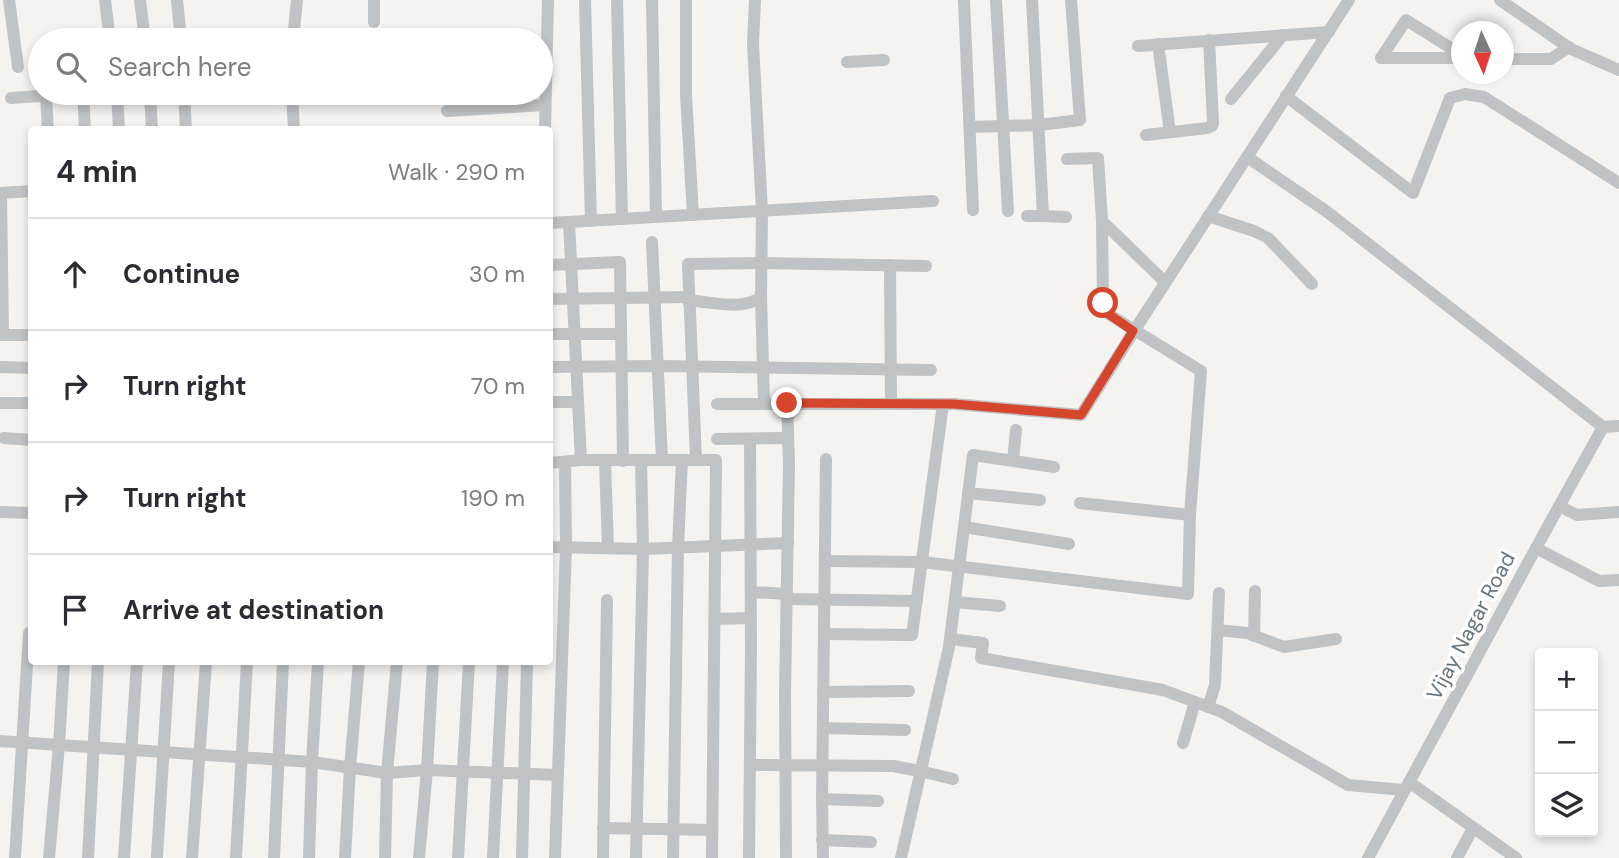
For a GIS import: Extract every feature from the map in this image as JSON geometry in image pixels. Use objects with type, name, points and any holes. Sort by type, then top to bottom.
[{"type":"street","points":[[9,0],[18,67]]},
{"type":"street","points":[[105,0],[108,28]]},
{"type":"street","points":[[140,0],[144,28]]},
{"type":"street","points":[[177,0],[180,28]]},
{"type":"street","points":[[294,28],[297,0]]},
{"type":"street","points":[[374,0],[374,22]]},
{"type":"street","points":[[546,28],[548,0]]},
{"type":"street","points":[[584,0],[591,220]]},
{"type":"street","points":[[617,0],[622,219]]},
{"type":"street","points":[[652,0],[656,217]]},
{"type":"street","points":[[686,0],[686,95],[693,215]]},
{"type":"street","points":[[755,0],[753,44],[762,211],[764,403]]},
{"type":"street","points":[[964,0],[973,211]]},
{"type":"street","points":[[996,0],[1007,211]]},
{"type":"street","points":[[1032,0],[1043,216]]},
{"type":"street","points":[[970,127],[1039,125],[1080,120],[1071,0]]},
{"type":"street","points":[[717,404],[943,404],[1081,415],[1349,0]]},
{"type":"street","points":[[1500,0],[1569,47],[1619,70]]},
{"type":"street","points":[[1406,20],[1461,57],[1381,58],[1406,20]]},
{"type":"street","points":[[1138,46],[1329,32]]},
{"type":"street","points":[[1231,99],[1283,35]]},
{"type":"street","points":[[1146,135],[1212,126],[1209,40]]},
{"type":"street","points":[[1158,44],[1170,132]]},
{"type":"street","points":[[1514,59],[1551,60],[1569,47]]},
{"type":"street","points":[[847,62],[884,60]]},
{"type":"street","points":[[1286,96],[1413,193],[1450,98],[1465,93],[1484,97],[1619,183]]},
{"type":"street","points":[[12,98],[28,97]]},
{"type":"street","points":[[47,105],[48,126]]},
{"type":"street","points":[[84,105],[85,126]]},
{"type":"street","points":[[118,105],[119,126]]},
{"type":"street","points":[[151,105],[152,126]]},
{"type":"street","points":[[185,105],[186,126]]},
{"type":"street","points":[[293,105],[294,126]]},
{"type":"street","points":[[447,111],[545,105],[545,126]]},
{"type":"street","points":[[1247,157],[1326,211],[1603,427],[1619,426]]},
{"type":"street","points":[[825,561],[922,562],[1188,594],[1190,515],[1201,371],[1110,315],[1103,303],[1098,158],[1067,159]]},
{"type":"street","points":[[28,191],[0,192],[2,335],[28,335]]},
{"type":"street","points":[[553,223],[933,201]]},
{"type":"street","points":[[1027,216],[1066,217]]},
{"type":"street","points":[[1208,216],[1268,238],[1312,284]]},
{"type":"street","points":[[1102,221],[1165,282]]},
{"type":"street","points":[[569,222],[581,460]]},
{"type":"street","points":[[652,242],[662,460]]},
{"type":"street","points":[[553,265],[620,262],[623,461]]},
{"type":"street","points":[[696,459],[688,264],[926,266]]},
{"type":"street","points":[[890,265],[891,404]]},
{"type":"street","points":[[553,299],[654,297],[739,304],[754,303],[761,297]]},
{"type":"street","points":[[553,334],[621,334]]},
{"type":"street","points":[[553,367],[931,370]]},
{"type":"street","points":[[0,368],[28,368]]},
{"type":"street","points":[[553,402],[578,402]]},
{"type":"street","points":[[0,403],[28,403]]},
{"type":"street","points":[[786,858],[787,403]]},
{"type":"street","points":[[824,634],[912,635],[943,404]]},
{"type":"street","name":"Vijay Nagar Road","points":[[1368,858],[1603,427]]},
{"type":"street","points":[[1013,461],[1016,430]]},
{"type":"street","points":[[4,438],[28,440]]},
{"type":"street","points":[[716,439],[788,438]]},
{"type":"street","points":[[749,858],[750,439]]},
{"type":"street","points":[[901,858],[950,639],[973,455],[1054,467]]},
{"type":"street","points":[[823,858],[826,459]]},
{"type":"street","points":[[553,463],[581,460],[716,460],[712,858]]},
{"type":"street","points":[[636,858],[643,549],[640,460]]},
{"type":"street","points":[[673,858],[681,460]]},
{"type":"street","points":[[606,461],[608,548]]},
{"type":"street","points":[[555,858],[566,547],[565,462]]},
{"type":"street","points":[[968,493],[1040,500]]},
{"type":"street","points":[[1080,503],[1190,515]]},
{"type":"street","points":[[1559,506],[1577,515],[1619,512]]},
{"type":"street","points":[[0,512],[28,513]]},
{"type":"street","points":[[964,527],[1069,544]]},
{"type":"street","points":[[553,547],[643,549],[788,543]]},
{"type":"street","points":[[1536,548],[1599,582],[1619,580]]},
{"type":"street","points":[[1254,636],[1255,591]]},
{"type":"street","points":[[751,592],[824,600],[917,601]]},
{"type":"street","points":[[1208,707],[1215,685],[1219,593]]},
{"type":"street","points":[[603,858],[607,600]]},
{"type":"street","points":[[955,602],[1000,606]]},
{"type":"street","points":[[715,619],[751,618]]},
{"type":"street","points":[[1217,630],[1247,633],[1284,647],[1336,639]]},
{"type":"street","points":[[950,639],[983,643],[981,657],[1163,690],[1222,712],[1348,785],[1406,786],[1516,858]]},
{"type":"street","points":[[15,858],[28,651]]},
{"type":"street","points":[[49,858],[64,665]]},
{"type":"street","points":[[88,858],[99,665]]},
{"type":"street","points":[[124,858],[137,665]]},
{"type":"street","points":[[157,857],[169,665]]},
{"type":"street","points":[[192,858],[206,665]]},
{"type":"street","points":[[236,858],[247,665]]},
{"type":"street","points":[[274,858],[284,665]]},
{"type":"street","points":[[309,858],[318,665]]},
{"type":"street","points":[[345,858],[349,768],[359,665]]},
{"type":"street","points":[[385,858],[387,773],[397,665]]},
{"type":"street","points":[[419,858],[433,665]]},
{"type":"street","points":[[458,858],[469,665]]},
{"type":"street","points":[[493,858],[503,665]]},
{"type":"street","points":[[522,858],[527,665]]},
{"type":"street","points":[[823,692],[909,691]]},
{"type":"street","points":[[1183,743],[1195,702]]},
{"type":"street","points":[[823,728],[905,730]]},
{"type":"street","points":[[0,741],[312,762],[387,773],[427,770],[558,775]]},
{"type":"street","points":[[750,765],[893,766],[953,779]]},
{"type":"street","points":[[822,800],[878,801]]},
{"type":"street","points":[[603,828],[712,830]]},
{"type":"street","points":[[1457,858],[1473,828]]},
{"type":"street","points":[[822,839],[871,842]]},
{"type":"route","points":[[787,403],[954,404],[1081,415],[1133,331],[1110,315],[1103,303]]}]
